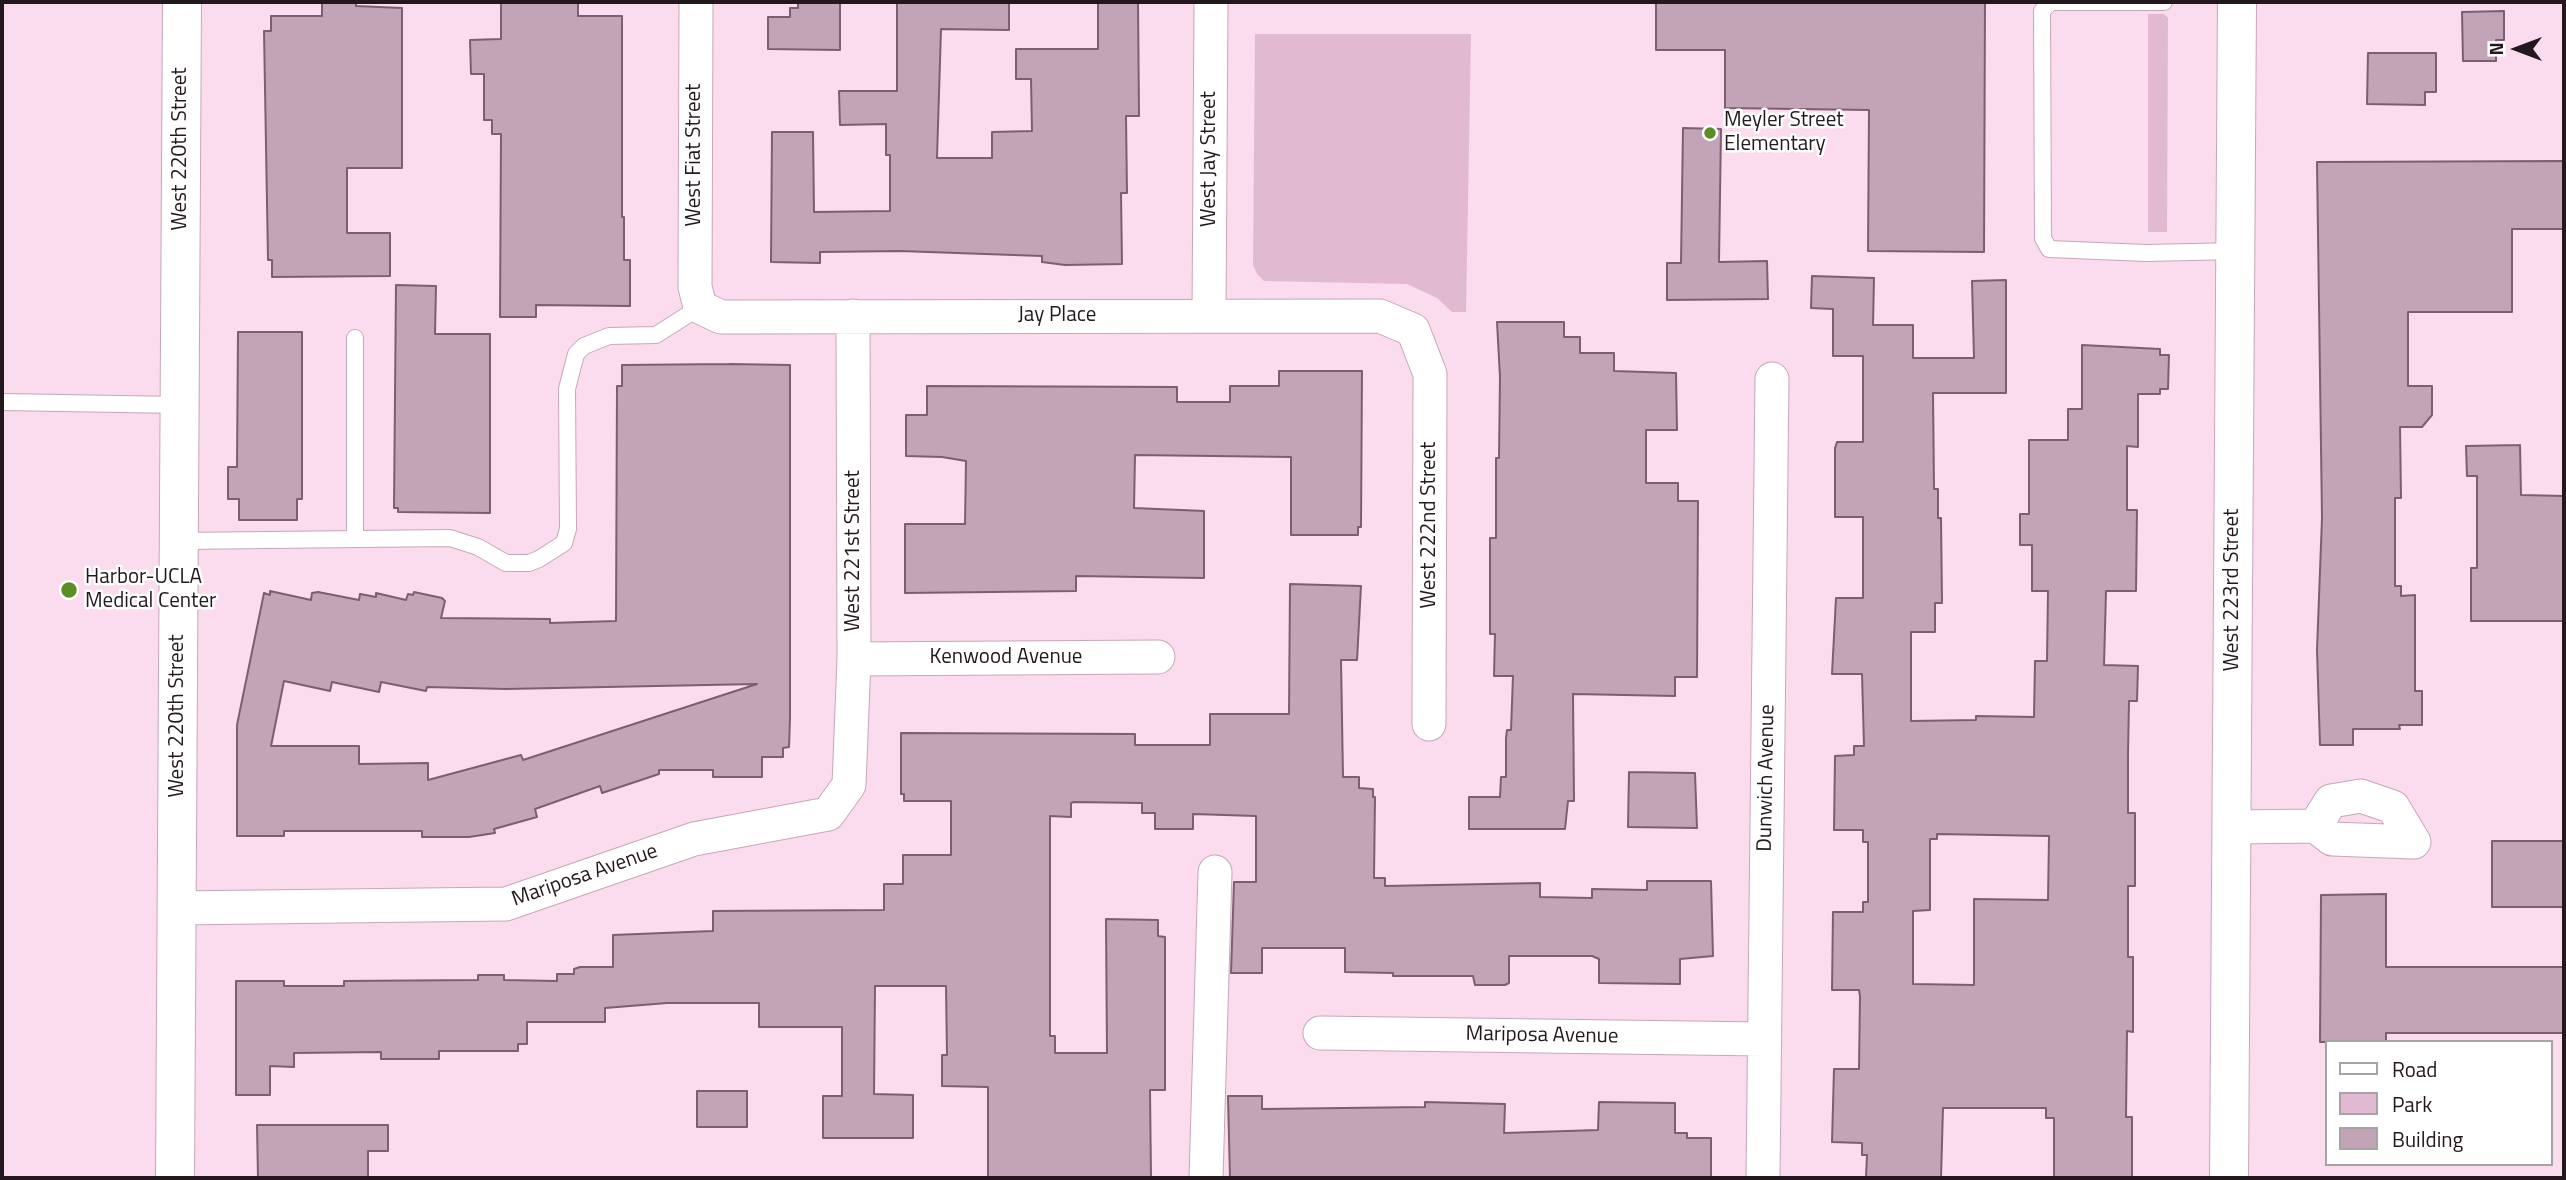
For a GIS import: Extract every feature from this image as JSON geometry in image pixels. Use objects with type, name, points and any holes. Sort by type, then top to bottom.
[{"type":"street","name":"West 220th Street","points":[[175,1178],[181,2]]},
{"type":"street","name":"West Fiat Street","points":[[696,2],[695,287],[700,307]]},
{"type":"street","name":"West Jay Street","points":[[1209,316],[1211,2]]},
{"type":"street","name":"West 223rd Street","points":[[2229,1178],[2237,2]]},
{"type":"street","name":"Jay Place","points":[[700,307],[721,317],[1380,316],[1413,330]]},
{"type":"street","name":"West 221st Street","points":[[849,785],[854,659],[853,316]]},
{"type":"street","name":"West 222nd Street","points":[[1413,330],[1430,374],[1429,724]]},
{"type":"street","name":"Dunwich Avenue","points":[[1763,1178],[1772,379]]},
{"type":"street","name":"Kenwood Avenue","points":[[854,659],[1158,657]]},
{"type":"street","name":"Mariposa Avenue","points":[[176,908],[506,904],[694,839],[828,814],[849,785]]},
{"type":"street","points":[[2232,827],[2315,826]]},
{"type":"street","points":[[1206,1178],[1215,872]]},
{"type":"street","name":"Mariposa Avenue","points":[[1320,1033],[1764,1039]]},
{"type":"lane","points":[[2164,2],[2050,2],[2042,12],[2043,238],[2049,249],[2146,253],[2235,251]]},
{"type":"lane","points":[[179,541],[450,538],[478,547],[506,563],[529,563],[564,543],[568,529],[567,389],[576,354],[584,346],[609,337],[656,335],[700,307]]},
{"type":"lane","points":[[355,338],[355,538]]},
{"type":"lane","points":[[2,402],[179,405]]},
{"type":"green space","points":[[2148,14],[2164,14],[2168,18],[2167,232],[2148,232]]},
{"type":"green space","points":[[1255,34],[1471,34],[1466,312],[1452,312],[1437,298],[1407,284],[1264,281],[1257,274],[1253,265]]},
{"type":"building","points":[[322,2],[356,2],[356,6],[402,8],[402,168],[347,168],[347,233],[390,233],[390,276],[272,277],[272,260],[268,260],[264,31],[271,31],[271,16],[322,16]]},
{"type":"building","points":[[501,2],[578,2],[578,16],[622,16],[622,217],[624,260],[630,260],[630,306],[536,305],[536,317],[500,317],[501,134],[492,134],[492,120],[484,120],[484,74],[471,74],[470,40],[501,39]]},
{"type":"building","points":[[798,2],[840,2],[840,50],[768,49],[768,17],[790,17],[790,8],[798,8]]},
{"type":"building","points":[[897,2],[1009,2],[1009,30],[941,29],[937,158],[992,158],[992,132],[1032,131],[1031,79],[1016,79],[1016,49],[1098,49],[1098,2],[1138,2],[1139,116],[1126,116],[1127,193],[1121,193],[1122,264],[1065,265],[1042,262],[1042,256],[900,251],[820,252],[820,263],[771,262],[772,132],[813,132],[814,212],[890,211],[890,155],[886,155],[886,124],[840,125],[839,91],[897,91]]},
{"type":"building","points":[[1656,2],[1985,2],[1984,252],[1868,251],[1869,110],[1725,108],[1725,50],[1656,50]]},
{"type":"building","points":[[2504,11],[2504,40],[2496,40],[2496,61],[2463,61],[2462,12]]},
{"type":"building","points":[[2368,53],[2436,53],[2436,92],[2425,92],[2425,105],[2367,104]]},
{"type":"building","points":[[1683,128],[1721,129],[1719,262],[1767,261],[1768,299],[1667,300],[1667,263],[1681,263]]},
{"type":"building","points":[[2564,161],[2564,229],[2512,229],[2512,312],[2408,312],[2408,386],[2432,386],[2432,415],[2422,427],[2400,427],[2401,498],[2395,498],[2395,586],[2401,586],[2401,596],[2415,595],[2415,691],[2422,691],[2422,725],[2399,725],[2400,729],[2353,729],[2353,745],[2320,745],[2317,650],[2322,518],[2317,162]]},
{"type":"building","points":[[1812,276],[1874,278],[1873,325],[1913,325],[1913,358],[1974,358],[1972,281],[2006,280],[2006,393],[1933,393],[1934,489],[1938,489],[1938,518],[1941,518],[1942,603],[1935,603],[1935,632],[1911,632],[1911,721],[1976,720],[1976,716],[2034,717],[2035,661],[2047,661],[2048,591],[2032,591],[2032,545],[2020,545],[2020,514],[2029,514],[2029,440],[2068,440],[2068,409],[2082,409],[2082,345],[2160,349],[2160,355],[2169,355],[2168,389],[2160,389],[2160,394],[2138,394],[2138,447],[2127,446],[2127,510],[2137,510],[2136,591],[2106,591],[2104,665],[2138,666],[2137,701],[2129,701],[2128,754],[2128,813],[2135,813],[2135,886],[2128,886],[2128,957],[2133,957],[2133,1032],[2127,1031],[2126,1117],[2132,1117],[2132,1178],[2054,1178],[2054,1118],[2046,1118],[2046,1108],[1943,1108],[1941,1178],[1866,1177],[1867,1155],[1862,1155],[1862,1143],[1832,1142],[1834,1069],[1859,1069],[1860,996],[1859,990],[1832,990],[1833,912],[1863,912],[1863,902],[1868,902],[1868,842],[1863,842],[1863,830],[1834,830],[1835,756],[1854,755],[1854,746],[1864,746],[1862,674],[1832,674],[1836,598],[1863,598],[1863,517],[1835,517],[1835,448],[1837,442],[1863,442],[1863,356],[1833,356],[1833,309],[1811,308]],"holes":[[[1937,834],[2049,836],[2048,900],[1974,899],[1974,985],[1913,984],[1913,911],[1930,910],[1930,839],[1937,839]]]},
{"type":"building","points":[[396,285],[436,286],[435,334],[490,334],[490,513],[398,512],[398,508],[394,508]]},
{"type":"building","points":[[1497,322],[1564,322],[1564,337],[1580,337],[1580,353],[1614,353],[1614,371],[1676,373],[1677,430],[1646,430],[1646,483],[1678,483],[1678,501],[1698,501],[1697,677],[1675,677],[1675,696],[1573,694],[1574,801],[1568,801],[1565,829],[1469,829],[1469,797],[1500,797],[1501,777],[1506,777],[1507,730],[1511,730],[1513,676],[1494,676],[1495,634],[1490,634],[1490,538],[1496,538],[1496,458],[1499,458],[1500,377]]},
{"type":"building","points":[[238,332],[302,332],[302,499],[297,499],[297,520],[239,520],[239,499],[228,499],[228,467],[237,467]]},
{"type":"building","points":[[622,365],[790,365],[790,718],[789,747],[783,748],[783,757],[762,757],[762,777],[713,777],[713,770],[659,770],[659,774],[602,793],[600,786],[535,809],[537,817],[494,829],[495,833],[469,837],[422,837],[422,831],[284,831],[284,836],[237,836],[237,725],[264,593],[270,595],[270,591],[311,600],[312,593],[318,592],[359,600],[360,594],[376,597],[376,593],[406,600],[408,594],[413,595],[414,592],[442,598],[445,601],[441,618],[550,619],[550,623],[616,621],[617,386],[622,386]],"holes":[[[284,681],[330,691],[332,682],[379,692],[381,682],[426,691],[427,687],[506,689],[757,684],[523,760],[521,755],[428,780],[428,763],[359,764],[359,746],[271,746]]]},
{"type":"building","points":[[1279,371],[1362,371],[1361,527],[1358,527],[1358,535],[1291,535],[1291,457],[1135,455],[1134,508],[1204,511],[1204,578],[1076,576],[1076,591],[905,593],[905,524],[965,524],[966,461],[906,456],[906,415],[927,415],[927,386],[1177,387],[1177,402],[1230,402],[1230,386],[1279,386]]},
{"type":"building","points":[[2520,445],[2521,495],[2564,496],[2564,621],[2471,621],[2471,568],[2477,568],[2477,476],[2467,476],[2466,446]]},
{"type":"building","points":[[1290,584],[1361,586],[1357,660],[1341,660],[1343,777],[1359,777],[1359,788],[1373,789],[1374,878],[1385,878],[1385,886],[1540,883],[1540,897],[1592,898],[1592,889],[1647,890],[1647,881],[1711,881],[1713,956],[1680,959],[1680,984],[1599,983],[1599,959],[1592,956],[1509,956],[1509,983],[1505,985],[1475,985],[1473,976],[1393,976],[1393,973],[1345,972],[1345,948],[1262,948],[1262,973],[1231,973],[1234,882],[1256,882],[1256,816],[1193,814],[1193,829],[1155,829],[1155,813],[1142,813],[1142,803],[1074,802],[1071,803],[1071,817],[1050,816],[1050,1036],[1055,1036],[1055,1053],[1107,1053],[1106,919],[1158,920],[1158,936],[1165,937],[1165,1090],[1150,1090],[1151,1178],[988,1178],[988,1087],[942,1086],[942,1055],[947,1055],[946,986],[875,986],[874,1094],[913,1095],[913,1138],[823,1138],[823,1096],[842,1096],[842,1027],[759,1027],[759,1003],[667,1003],[605,1008],[605,1022],[527,1022],[527,1044],[518,1044],[518,1051],[439,1051],[439,1059],[381,1059],[381,1052],[294,1053],[294,1067],[270,1066],[270,1095],[236,1095],[236,981],[284,981],[284,986],[344,986],[344,981],[478,980],[478,975],[504,975],[504,980],[557,981],[557,974],[574,974],[574,969],[580,967],[613,967],[613,935],[713,931],[713,911],[884,910],[884,884],[903,884],[903,855],[951,855],[951,801],[904,801],[904,794],[901,794],[901,733],[1135,734],[1135,745],[1210,745],[1210,714],[1289,714]]},
{"type":"building","points":[[1629,772],[1695,773],[1697,828],[1628,827]]},
{"type":"building","points":[[2492,841],[2564,841],[2564,907],[2492,907]]},
{"type":"building","points":[[2386,894],[2386,967],[2564,967],[2564,1033],[2386,1033],[2386,1040],[2320,1042],[2321,895]]},
{"type":"building","points":[[697,1091],[747,1091],[747,1127],[697,1127]]},
{"type":"building","points":[[1228,1096],[1262,1096],[1262,1109],[1425,1107],[1425,1102],[1505,1104],[1504,1133],[1598,1130],[1599,1102],[1675,1103],[1675,1133],[1687,1133],[1687,1138],[1711,1138],[1711,1178],[1230,1178]]},
{"type":"building","points":[[257,1125],[388,1125],[388,1151],[368,1151],[368,1178],[258,1178]]},
{"type":"place","name":"Meyler Street Elementary","points":[[1710,133]]},
{"type":"place","name":"Harbor-UCLA Medical Center","points":[[69,590]]}]
